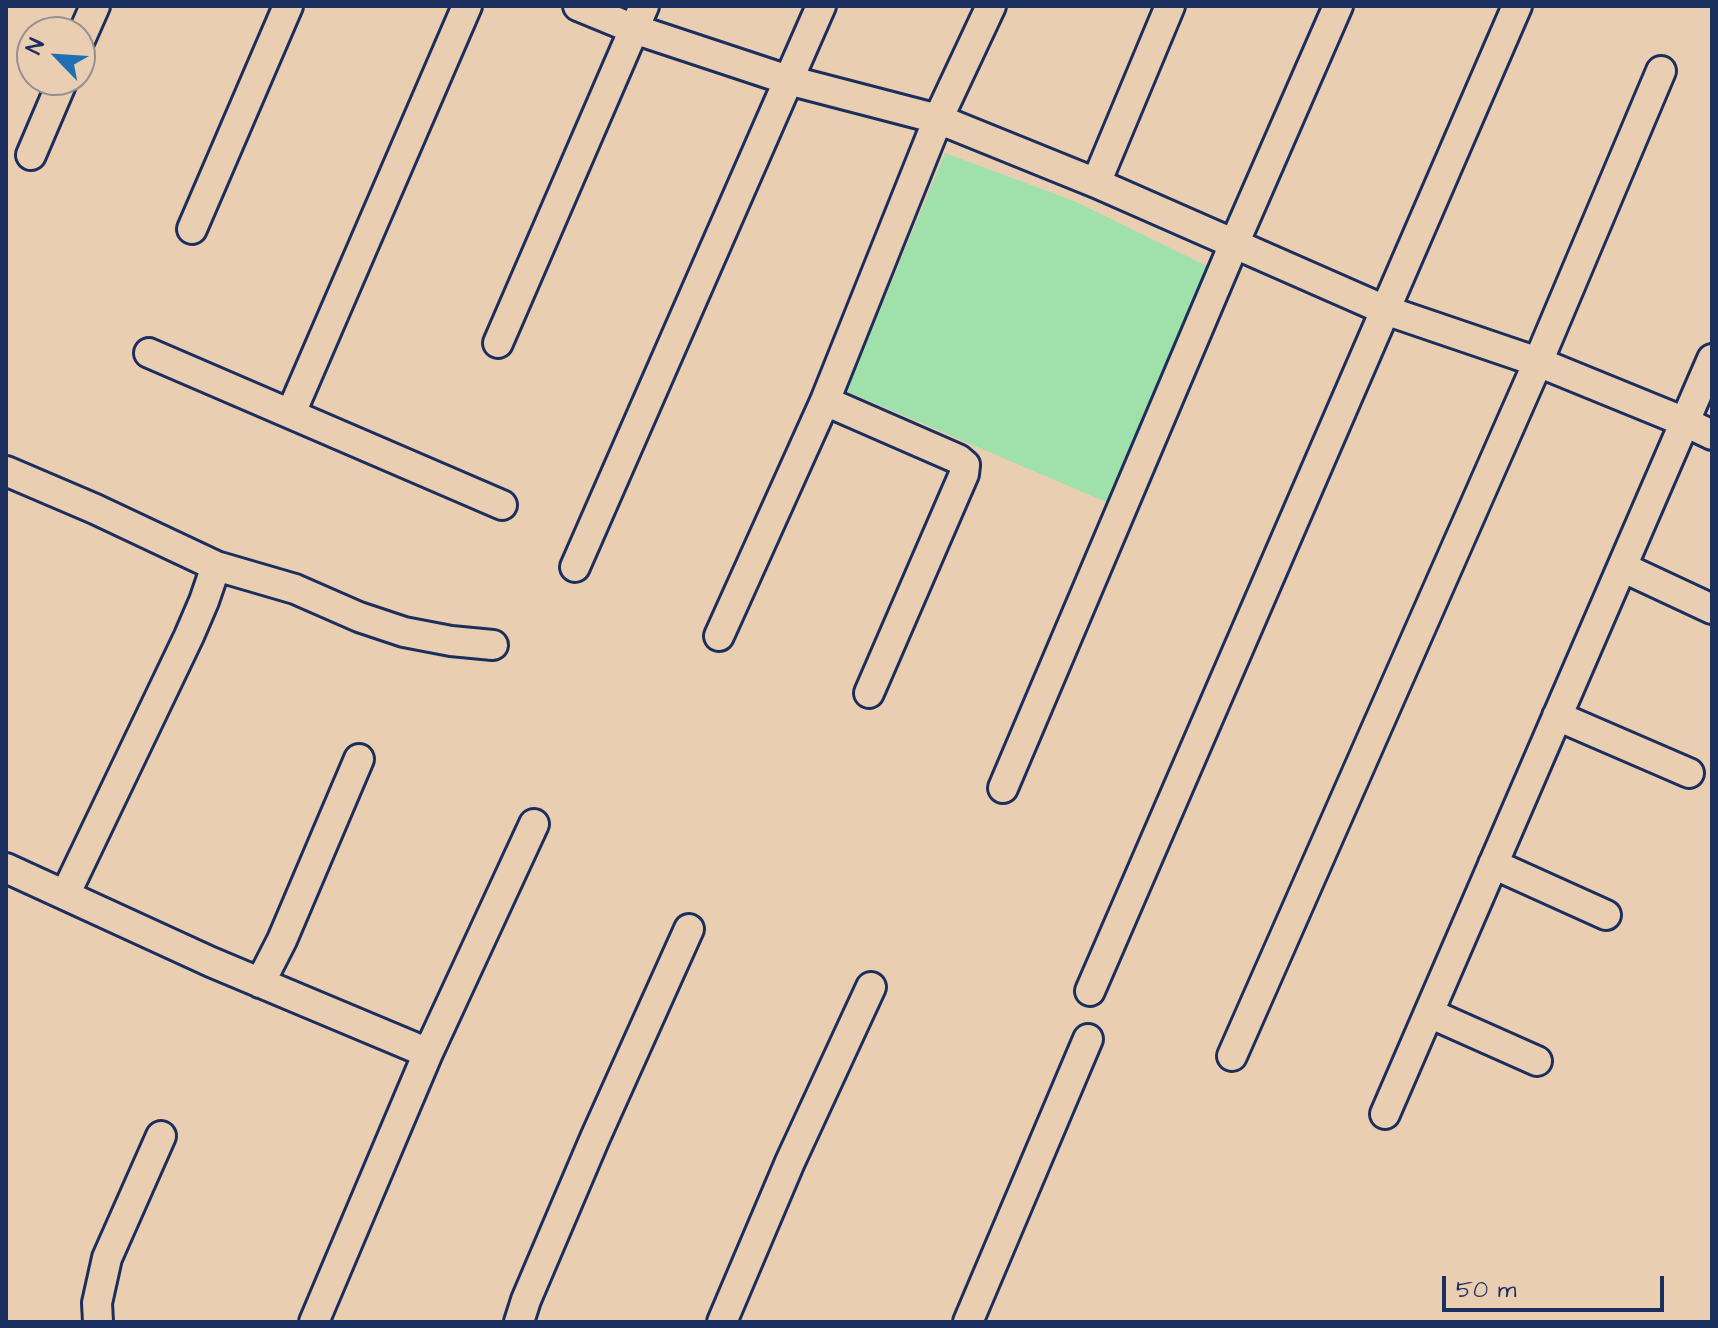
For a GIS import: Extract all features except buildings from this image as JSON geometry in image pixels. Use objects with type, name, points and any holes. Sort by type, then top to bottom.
[{"type":"street","points":[[192,229],[288,6]]},
{"type":"street","points":[[291,413],[467,6]]},
{"type":"street","points":[[578,6],[639,17],[788,80],[938,119],[1096,183],[1385,310],[1538,362],[1712,435]]},
{"type":"street","points":[[575,567],[821,6]]},
{"type":"street","points":[[719,636],[825,401],[938,119],[991,6]]},
{"type":"street","points":[[1096,183],[1170,6]]},
{"type":"street","points":[[1003,788],[1338,6]]},
{"type":"street","points":[[1090,991],[1517,6]]},
{"type":"street","points":[[498,343],[639,17]]},
{"type":"street","points":[[1232,1056],[1538,362],[1661,71]]},
{"type":"street","points":[[31,155],[56,96]]},
{"type":"street","points":[[149,353],[502,505]]},
{"type":"street","points":[[1385,1114],[1712,359]]},
{"type":"street","points":[[825,401],[958,459],[965,465],[964,474],[869,693]]},
{"type":"street","points":[[6,471],[216,566],[295,589],[359,617],[404,632],[493,645]]},
{"type":"street","points":[[65,895],[189,636],[216,566]]},
{"type":"street","points":[[1622,567],[1712,609]]},
{"type":"street","points":[[1557,716],[1689,773]]},
{"type":"street","points":[[260,983],[282,940],[359,759]]},
{"type":"street","points":[[314,1322],[428,1053],[534,824]]},
{"type":"street","points":[[1493,864],[1606,915]]},
{"type":"street","points":[[8,874],[65,895],[260,983],[428,1053]]},
{"type":"street","points":[[519,1322],[595,1138],[689,929]]},
{"type":"street","points":[[722,1322],[790,1162],[871,987]]},
{"type":"street","points":[[1429,1013],[1537,1061]]},
{"type":"street","points":[[968,1322],[1088,1039]]},
{"type":"street","points":[[98,1322],[97,1303],[107,1258],[161,1136]]},
{"type":"green space","points":[[945,153],[1074,201],[1207,266],[1106,502],[846,391]]}]
